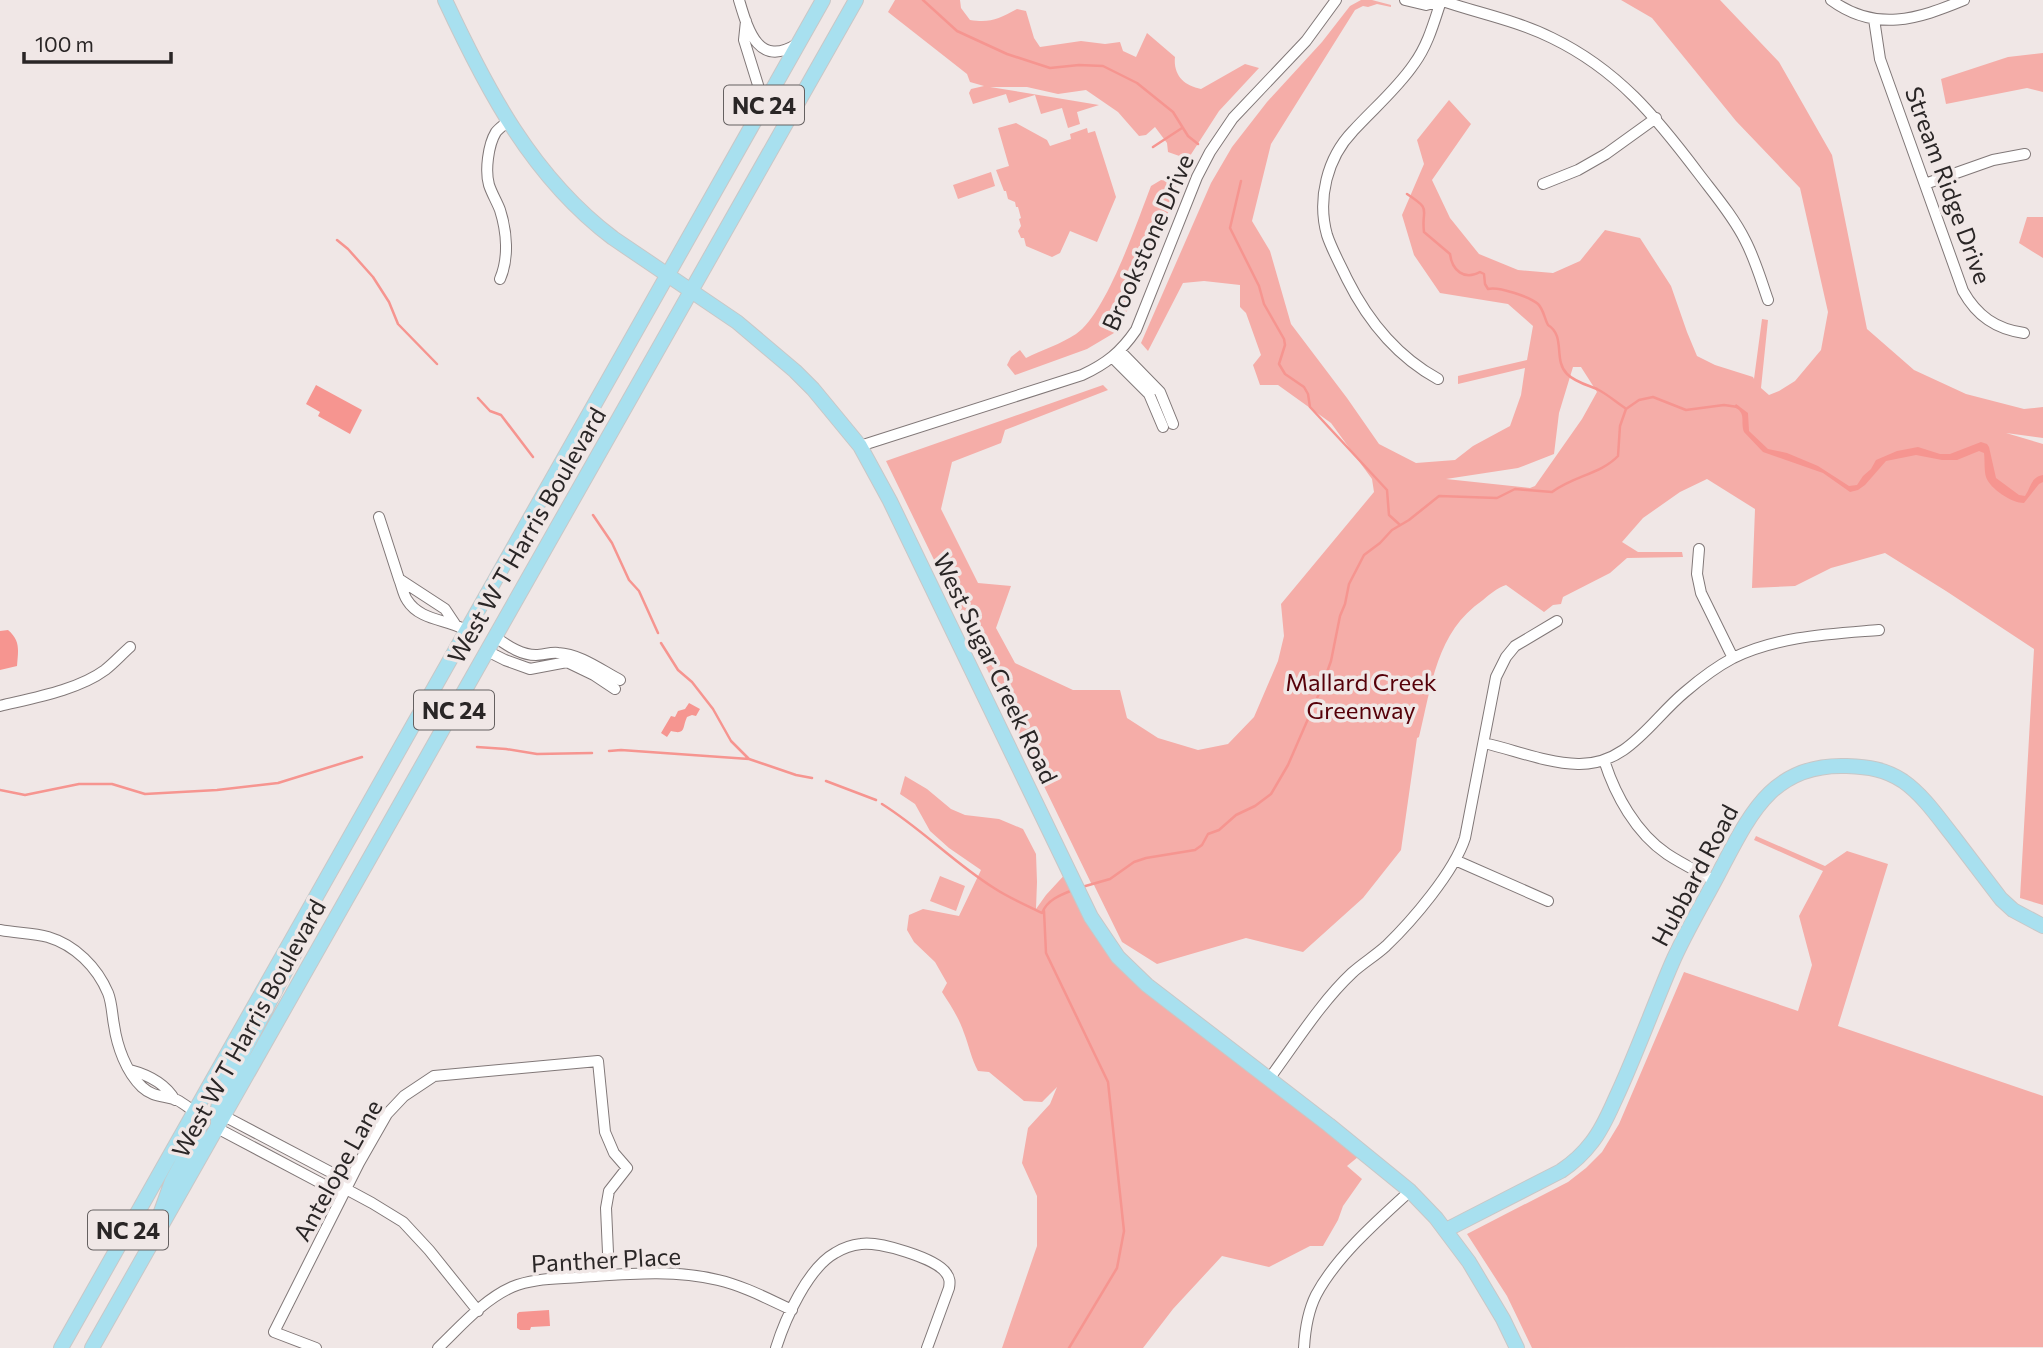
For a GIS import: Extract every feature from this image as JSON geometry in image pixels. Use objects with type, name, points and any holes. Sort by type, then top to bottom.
[{"type":"main road","name":"West Sugar Creek Road","points":[[445,0],[484,81],[508,121],[544,171],[591,222],[758,338],[795,371],[860,446],[890,501],[1091,917],[1118,957],[1137,976],[1378,1163],[1410,1191],[1446,1230],[1484,1285],[1517,1348]]},
{"type":"main road","name":"West W T Harris Boulevard","points":[[61,1348],[323,884],[460,627],[667,276],[823,0]]},
{"type":"main road","name":"West W T Harris Boulevard","points":[[92,1348],[856,0]]},
{"type":"main road","name":"Hubbard Road","points":[[1446,1230],[1569,1166],[1590,1145],[1604,1123],[1629,1069],[1674,959],[1753,811],[1777,786],[1811,769],[1839,765],[1887,771],[1905,782],[1931,807],[2001,899],[2013,910],[2043,926]]},
{"type":"main road","points":[[221,1122],[218,1108],[221,1095],[304,936],[323,884]]},
{"type":"main road","points":[[149,1248],[172,1181],[199,1131],[200,1124],[195,1112]]},
{"type":"street","points":[[739,0],[746,21],[759,45],[778,53],[799,43]]},
{"type":"street","name":"Brookstone Drive","points":[[860,446],[1082,375],[1117,354],[1139,323],[1210,152],[1233,118],[1306,41],[1336,0]]},
{"type":"street","points":[[1405,0],[1426,5],[1440,0],[1513,22],[1573,49],[1622,84],[1656,118],[1734,221],[1752,253],[1768,300]]},
{"type":"street","points":[[1438,379],[1392,346],[1358,301],[1331,246],[1323,200],[1329,170],[1341,145],[1416,62],[1432,30],[1440,0]]},
{"type":"street","points":[[1831,0],[1852,12],[1874,19],[1897,20],[1915,18],[1964,0]]},
{"type":"street","name":"Stream Ridge Drive","points":[[1874,19],[1880,59],[1964,291],[1970,303],[1993,324],[2024,333]]},
{"type":"street","points":[[746,21],[744,40],[758,85],[761,110]]},
{"type":"street","points":[[1543,184],[1588,165],[1656,118]]},
{"type":"street","points":[[500,279],[506,263],[505,227],[489,184],[488,171],[493,138],[508,121]]},
{"type":"street","points":[[1925,184],[1993,160],[2025,155]]},
{"type":"street","points":[[1117,354],[1149,394],[1168,426]]},
{"type":"street","points":[[379,517],[399,579],[445,609],[460,627]]},
{"type":"street","points":[[1699,549],[1697,574],[1701,593],[1733,658]]},
{"type":"street","points":[[1269,1079],[1334,993],[1353,972],[1378,953],[1403,928],[1455,860],[1465,838],[1496,677],[1515,646],[1558,621]]},
{"type":"street","points":[[1484,743],[1557,762],[1579,764],[1604,760],[1638,740],[1684,692],[1733,658],[1799,637],[1879,630]]},
{"type":"street","points":[[487,651],[530,669],[567,662],[617,685],[594,666],[567,655],[526,654],[495,636]]},
{"type":"street","points":[[0,706],[45,695],[94,677],[130,647]]},
{"type":"street","points":[[1604,760],[1619,798],[1640,829],[1665,853],[1715,881]]},
{"type":"street","points":[[1455,860],[1548,901]]},
{"type":"street","points":[[0,930],[45,936],[59,941],[89,962],[109,995],[116,1039],[130,1070],[145,1089],[162,1098],[175,1100],[195,1112]]},
{"type":"street","name":"Antelope Lane","points":[[316,1348],[274,1332],[387,1114],[404,1096],[434,1076],[598,1061],[605,1132],[614,1153],[627,1168],[609,1191],[606,1208],[609,1275]]},
{"type":"street","points":[[221,1122],[334,1190],[346,1189],[390,1213],[409,1227],[478,1311]]},
{"type":"street","points":[[1304,1348],[1310,1310],[1326,1279],[1355,1245],[1410,1191]]},
{"type":"street","points":[[776,1348],[808,1279],[834,1253],[863,1243],[880,1245],[939,1265],[946,1271],[950,1279],[949,1288],[927,1348]]},
{"type":"street","name":"Panther Place","points":[[438,1348],[493,1298],[512,1287],[541,1280],[664,1273],[695,1275],[746,1289],[792,1310]]},
{"type":"green space","points":[[895,0],[960,0],[961,8],[970,20],[977,21],[994,19],[1017,9],[1026,11],[1034,38],[1040,47],[1081,41],[1105,44],[1120,42],[1123,51],[1136,57],[1147,33],[1175,57],[1176,69],[1181,79],[1201,89],[1245,64],[1259,68],[1219,111],[1188,159],[1168,152],[1167,143],[1155,127],[1146,135],[1139,136],[1118,112],[1086,90],[1058,94],[1027,87],[990,87],[1099,105],[1077,112],[1080,124],[1068,128],[1062,108],[1041,114],[1035,95],[1009,103],[1006,94],[973,104],[969,93],[971,89],[984,86],[970,82],[967,74],[888,12]]},
{"type":"green space","name":"Mallard Creek Greenway","points":[[1361,0],[1372,0],[1391,7],[1377,4],[1355,10],[1271,144],[1252,221],[1270,251],[1291,324],[1379,444],[1416,463],[1455,460],[1473,446],[1510,426],[1521,395],[1525,368],[1458,384],[1458,376],[1527,360],[1533,326],[1508,304],[1440,293],[1414,255],[1402,215],[1424,164],[1417,140],[1449,100],[1471,124],[1432,180],[1450,218],[1479,254],[1518,270],[1553,273],[1580,261],[1605,230],[1640,238],[1671,286],[1697,356],[1754,379],[1762,319],[1768,320],[1761,388],[1769,395],[1795,381],[1821,350],[1828,312],[1800,188],[1736,121],[1652,18],[1621,0],[1720,0],[1779,62],[1832,155],[1867,329],[1914,370],[1966,394],[2024,409],[2043,407],[2043,438],[2006,433],[2043,444],[2043,905],[2020,898],[2034,649],[1885,553],[1831,568],[1795,586],[1752,588],[1755,509],[1707,479],[1680,492],[1643,518],[1622,542],[1638,552],[1682,552],[1683,557],[1627,558],[1610,573],[1563,597],[1561,604],[1553,605],[1544,612],[1506,585],[1494,591],[1467,613],[1455,628],[1438,661],[1417,738],[1401,850],[1363,898],[1303,952],[1246,938],[1157,964],[1122,942],[886,461],[1103,385],[1108,390],[1005,430],[1001,443],[952,462],[941,509],[978,583],[1011,586],[996,628],[1015,663],[1073,690],[1120,690],[1127,718],[1158,738],[1198,750],[1228,744],[1254,717],[1278,661],[1284,636],[1281,604],[1374,492],[1372,479],[1331,423],[1278,385],[1260,385],[1253,365],[1261,355],[1246,313],[1240,307],[1240,285],[1204,281],[1183,283],[1148,351],[1141,343],[1211,183],[1232,147],[1350,6]],"holes":[[[1573,367],[1581,367],[1597,392],[1582,419],[1535,486],[1530,488],[1446,479],[1518,468],[1554,454],[1559,413]]]},
{"type":"green space","points":[[2043,53],[2043,92],[2027,88],[1946,104],[1941,79],[2008,57]]},
{"type":"green space","points":[[1016,123],[1047,140],[1050,146],[1071,139],[1070,134],[1087,128],[1088,133],[1095,131],[1116,197],[1097,242],[1070,231],[1060,253],[1052,257],[1026,246],[1018,231],[1021,218],[1018,207],[1008,199],[996,170],[1009,166],[998,128]]},
{"type":"green space","points":[[991,172],[995,186],[958,199],[953,185]]},
{"type":"green space","points":[[1161,180],[1173,182],[1178,189],[1127,311],[1114,333],[1087,349],[1015,375],[1007,365],[1011,357],[1020,350],[1026,358],[1070,338],[1087,323],[1120,266],[1151,186]]},
{"type":"green space","points":[[2027,217],[2043,217],[2043,258],[2019,243]]},
{"type":"green space","points":[[905,776],[927,789],[951,809],[965,815],[999,819],[1023,829],[1036,854],[1036,909],[1069,870],[1118,957],[1364,1152],[1347,1166],[1362,1179],[1343,1206],[1323,1246],[1310,1246],[1269,1267],[1222,1256],[1173,1309],[1143,1348],[1002,1348],[1037,1246],[1037,1196],[1022,1163],[1028,1128],[1050,1104],[1057,1087],[1042,1102],[1024,1101],[989,1072],[978,1071],[960,1022],[942,992],[947,983],[935,962],[914,942],[907,930],[909,915],[923,909],[959,916],[981,870],[930,831],[915,804],[900,794]]},
{"type":"green space","points":[[1756,836],[1825,866],[1847,851],[1888,864],[1838,1026],[2043,1096],[2043,1347],[1532,1348],[1507,1296],[1467,1234],[1568,1182],[1602,1152],[1619,1124],[1684,972],[1798,1011],[1812,965],[1799,916],[1823,871],[1754,840]]},
{"type":"green space","points":[[940,876],[965,886],[956,911],[930,901]]},
{"type":"shaded area","points":[[316,385],[362,410],[350,434],[318,416],[320,412],[306,404]]},
{"type":"shaded area","points":[[1736,404],[1748,413],[1749,431],[1768,449],[1787,453],[1818,466],[1849,486],[1857,485],[1876,460],[1897,451],[1918,447],[1940,454],[1950,454],[1981,442],[1989,447],[1996,478],[2019,495],[2025,496],[2039,476],[2043,475],[2043,482],[2024,503],[2008,498],[1988,482],[1984,453],[1979,451],[1957,460],[1916,455],[1886,461],[1865,485],[1850,492],[1823,473],[1763,452],[1744,432],[1742,415],[1734,407]]},
{"type":"shaded area","points":[[8,630],[17,642],[17,666],[0,670],[0,631]]},
{"type":"shaded area","points":[[689,703],[700,709],[696,716],[687,717],[681,731],[671,731],[667,737],[661,733],[671,716],[675,717],[678,711],[685,709]]},
{"type":"shaded area","points":[[549,1310],[550,1326],[531,1327],[530,1330],[517,1328],[519,1312]]},
{"type":"waterway","points":[[923,0],[957,31],[1007,54],[1050,68],[1103,66],[1137,83],[1173,112],[1188,136],[1198,144]]},
{"type":"waterway","points":[[1153,147],[1182,128]]},
{"type":"waterway","points":[[1241,181],[1230,228],[1259,286],[1264,304],[1284,339],[1285,345],[1279,364],[1285,374],[1304,387],[1310,407],[1387,490],[1389,515],[1399,524]]},
{"type":"waterway","points":[[1407,194],[1423,207],[1424,232],[1450,254],[1456,269],[1469,275],[1480,272],[1484,274],[1488,289],[1514,293],[1538,304],[1548,325],[1557,335],[1561,362],[1567,374],[1601,391],[1625,408]]},
{"type":"waterway","points":[[337,240],[373,277],[389,302],[398,324],[437,364]]},
{"type":"waterway","points":[[1082,887],[1110,879],[1134,862],[1146,858],[1195,850],[1202,845],[1208,834],[1219,830],[1236,815],[1271,794],[1288,765],[1321,689],[1331,661],[1349,584],[1364,555],[1392,530],[1439,496],[1497,498],[1515,489],[1552,492],[1603,467],[1618,456],[1620,426],[1626,409],[1639,400],[1653,397],[1686,410],[1724,405],[1738,407]]},
{"type":"waterway","points":[[478,398],[490,411],[501,415],[533,457]]},
{"type":"waterway","points":[[593,515],[612,543],[629,580],[639,591],[658,633]]},
{"type":"waterway","points":[[661,643],[678,670],[692,682],[713,709],[731,741],[749,759]]},
{"type":"waterway","points":[[477,747],[537,754],[592,753]]},
{"type":"waterway","points":[[609,751],[749,759],[812,778]]},
{"type":"waterway","points":[[0,790],[25,795],[79,784],[112,784],[145,794],[217,790],[278,783],[362,757]]},
{"type":"waterway","points":[[826,781],[876,800]]},
{"type":"waterway","points":[[882,804],[979,878],[1042,913],[1051,901],[1073,890]]},
{"type":"waterway","points":[[1044,911],[1046,953],[1108,1082],[1124,1231],[1117,1268],[1069,1348]]}]
